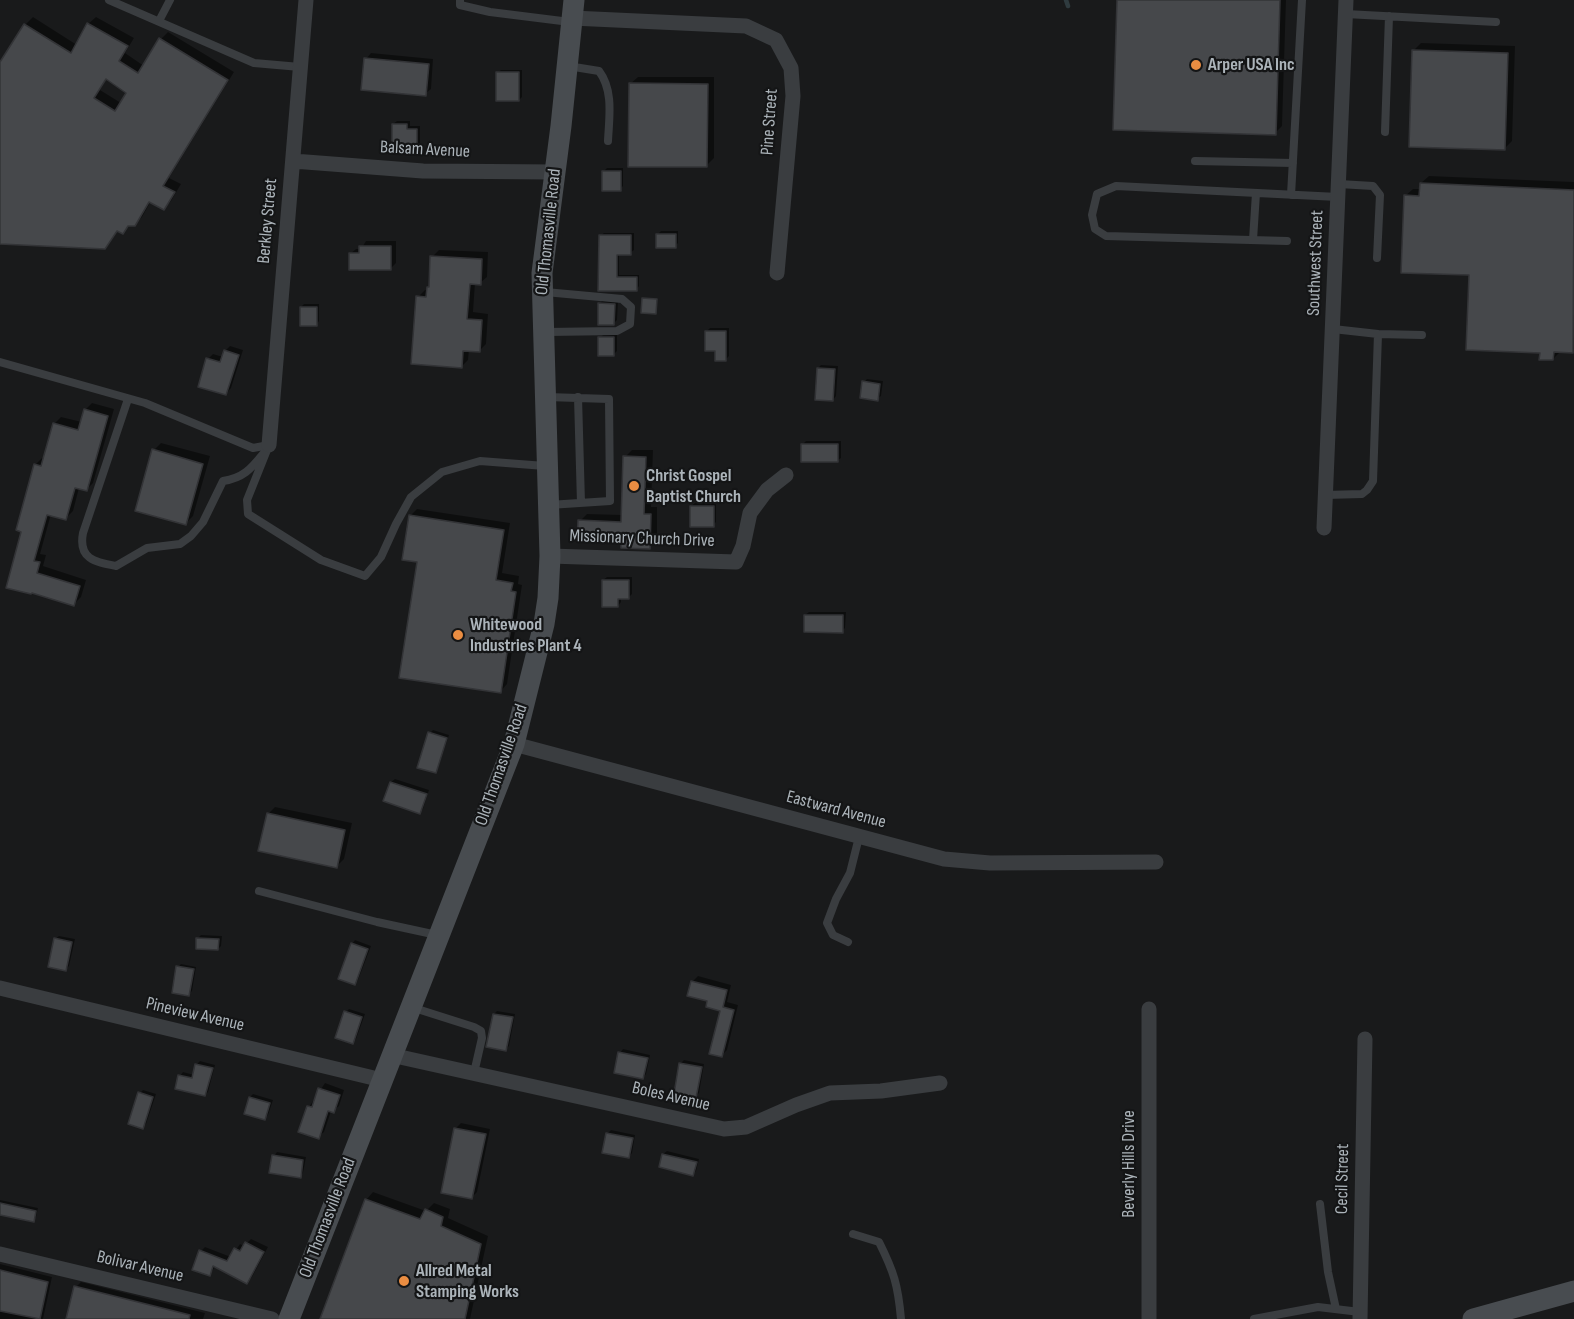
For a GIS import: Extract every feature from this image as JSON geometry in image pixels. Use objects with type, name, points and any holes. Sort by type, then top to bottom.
[{"type":"street","name":"Berkley Street","points":[[269,446],[306,0]]},
{"type":"street","name":"Southwest Street","points":[[1324,528],[1346,7]]},
{"type":"street","name":"Old Thomasville Road","points":[[289,1319],[514,744],[544,624],[550,556],[542,273],[572,13]]},
{"type":"street","name":"Pine Street","points":[[572,13],[746,26],[776,40],[791,69],[794,96],[777,273]]},
{"type":"street","name":"Balsam Avenue","points":[[293,161],[423,171],[555,172]]},
{"type":"street","name":"Missionary Church Drive","points":[[550,556],[736,562],[743,546],[750,513],[767,490],[786,475]]},
{"type":"street","name":"Eastward Avenue","points":[[514,744],[944,859],[990,863],[1156,862]]},
{"type":"street","name":"Pineview Avenue","points":[[0,988],[382,1080]]},
{"type":"street","name":"Beverly Hills Drive","points":[[1149,1009],[1149,1319]]},
{"type":"street","name":"Cecil Street","points":[[1360,1315],[1365,1039]]},
{"type":"street","name":"Boles Avenue","points":[[391,1055],[724,1129],[746,1127],[830,1093],[881,1091],[939,1083]]},
{"type":"street","name":"Bolivar Avenue","points":[[0,1254],[272,1319]]},
{"type":"street","points":[[1473,1319],[1574,1291]]},
{"type":"lane","points":[[109,0],[254,63],[300,67]]},
{"type":"lane","points":[[159,21],[170,0]]},
{"type":"lane","points":[[459,0],[460,5],[478,10],[572,13]]},
{"type":"lane","points":[[1291,195],[1302,0]]},
{"type":"lane","points":[[1346,7],[1389,16],[1496,22]]},
{"type":"lane","points":[[1385,132],[1389,16]]},
{"type":"lane","points":[[567,66],[599,71],[606,80],[610,103],[608,141]]},
{"type":"lane","points":[[1195,161],[1293,163]]},
{"type":"lane","points":[[1287,241],[1106,236],[1095,229],[1092,215],[1097,194],[1116,186],[1291,195],[1373,186],[1380,195],[1377,258]]},
{"type":"lane","points":[[1253,240],[1257,193]]},
{"type":"lane","points":[[542,292],[622,299],[632,308],[630,324],[617,331],[542,332]]},
{"type":"lane","points":[[1333,329],[1422,335]]},
{"type":"lane","points":[[1325,495],[1362,494],[1373,481],[1378,333]]},
{"type":"lane","points":[[0,362],[145,403],[253,448],[269,446]]},
{"type":"lane","points":[[544,396],[609,399],[610,501],[548,505]]},
{"type":"lane","points":[[578,397],[581,503]]},
{"type":"lane","points":[[128,399],[83,533],[81,544],[84,554],[98,562],[117,566],[147,548],[180,544],[191,536],[203,522],[223,481],[236,479],[249,472],[269,446]]},
{"type":"lane","points":[[269,446],[247,500],[248,514],[321,560],[365,576],[381,557],[411,497],[442,472],[480,461],[546,466]]},
{"type":"lane","points":[[848,942],[833,935],[827,923],[836,899],[850,873],[859,837]]},
{"type":"lane","points":[[259,891],[377,922],[438,935]]},
{"type":"lane","points":[[410,1006],[474,1026],[481,1031],[482,1038],[474,1073]]},
{"type":"lane","points":[[1320,1204],[1328,1272],[1336,1309]]},
{"type":"lane","points":[[853,1234],[879,1242],[898,1288],[900,1319]]},
{"type":"lane","points":[[1254,1319],[1318,1307],[1360,1315]]},
{"type":"building","name":"Arper USA Inc","points":[[1117,0],[1280,0],[1276,135],[1113,130]]},
{"type":"building","points":[[87,23],[128,46],[119,61],[138,73],[159,38],[228,80],[163,186],[175,192],[164,210],[149,202],[135,226],[128,226],[123,234],[117,231],[105,249],[0,244],[0,62],[24,24],[71,53]],"holes":[[[106,79],[126,93],[115,111],[94,98]]]},
{"type":"building","points":[[1412,50],[1508,53],[1505,150],[1409,147]]},
{"type":"building","points":[[364,58],[429,64],[426,96],[361,90]]},
{"type":"building","points":[[496,72],[519,72],[519,101],[496,101]]},
{"type":"building","points":[[629,83],[708,84],[707,167],[628,167]]},
{"type":"building","points":[[392,124],[407,124],[407,129],[417,129],[417,148],[392,148]]},
{"type":"building","points":[[602,171],[621,171],[621,191],[602,191]]},
{"type":"building","points":[[1420,183],[1574,190],[1573,353],[1554,352],[1553,360],[1539,360],[1540,353],[1466,350],[1469,275],[1401,273],[1404,195],[1419,196]]},
{"type":"building","points":[[656,234],[676,234],[676,248],[656,248]]},
{"type":"building","points":[[599,235],[631,235],[631,255],[617,255],[617,277],[637,277],[637,291],[598,291]]},
{"type":"building","points":[[359,246],[391,246],[391,270],[349,270],[349,253],[359,253]]},
{"type":"building","points":[[430,256],[482,259],[481,285],[470,284],[467,319],[482,320],[480,352],[463,351],[462,368],[411,364],[416,296],[426,297],[427,287],[429,287]]},
{"type":"building","points":[[642,298],[657,299],[656,314],[641,313]]},
{"type":"building","points":[[598,303],[615,304],[614,325],[598,325]]},
{"type":"building","points":[[300,307],[317,307],[317,326],[300,326]]},
{"type":"building","points":[[705,331],[726,331],[726,361],[715,361],[715,351],[705,351]]},
{"type":"building","points":[[598,337],[614,337],[614,356],[598,356]]},
{"type":"building","points":[[224,350],[239,355],[226,395],[198,387],[206,358],[220,362]]},
{"type":"building","points":[[817,368],[835,369],[833,401],[815,400]]},
{"type":"building","points":[[862,381],[880,384],[878,401],[860,398]]},
{"type":"building","points":[[84,409],[108,416],[87,491],[75,488],[66,520],[47,515],[34,561],[40,562],[37,573],[80,586],[74,606],[32,593],[6,588],[21,532],[16,530],[34,464],[41,466],[53,423],[78,430]]},
{"type":"building","points":[[801,444],[838,444],[838,462],[801,462]]},
{"type":"building","points":[[152,449],[203,464],[186,525],[135,511]]},
{"type":"building","name":"Christ Gospel Baptist Church","points":[[623,456],[646,457],[644,514],[651,514],[650,549],[621,548],[621,543],[577,542],[578,520],[621,522]]},
{"type":"building","points":[[690,506],[714,506],[714,527],[690,527]]},
{"type":"building","name":"Whitewood Industries Plant 4","points":[[409,515],[504,530],[496,580],[513,583],[511,591],[516,592],[501,693],[399,678],[417,562],[402,560]]},
{"type":"building","points":[[602,580],[629,580],[629,599],[618,599],[618,607],[602,607]]},
{"type":"building","points":[[804,615],[843,615],[843,633],[804,632]]},
{"type":"building","points":[[428,732],[447,738],[436,773],[417,768]]},
{"type":"building","points":[[390,782],[427,794],[420,814],[383,801]]},
{"type":"building","points":[[267,813],[345,830],[337,868],[258,851]]},
{"type":"building","points":[[54,938],[72,942],[66,971],[48,967]]},
{"type":"building","points":[[196,938],[219,939],[218,950],[196,949]]},
{"type":"building","points":[[351,943],[368,949],[355,985],[338,979]]},
{"type":"building","points":[[176,966],[194,969],[189,996],[172,993]]},
{"type":"building","points":[[691,981],[727,990],[723,1007],[734,1010],[722,1057],[709,1054],[720,1011],[706,1007],[707,1001],[687,996]]},
{"type":"building","points":[[344,1011],[362,1017],[353,1044],[335,1038]]},
{"type":"building","points":[[493,1014],[513,1017],[506,1051],[486,1047]]},
{"type":"building","points":[[618,1052],[648,1058],[643,1079],[614,1073]]},
{"type":"building","points":[[679,1063],[702,1067],[696,1098],[674,1094]]},
{"type":"building","points":[[195,1064],[213,1068],[205,1096],[175,1089],[178,1075],[192,1078]]},
{"type":"building","points":[[318,1088],[340,1095],[334,1113],[328,1111],[319,1139],[298,1132],[307,1106],[312,1107]]},
{"type":"building","points":[[138,1092],[153,1097],[143,1129],[128,1124]]},
{"type":"building","points":[[249,1097],[270,1103],[265,1120],[244,1114]]},
{"type":"building","points":[[454,1128],[486,1134],[472,1199],[441,1193]]},
{"type":"building","points":[[606,1133],[633,1138],[629,1158],[602,1153]]},
{"type":"building","points":[[662,1154],[697,1162],[693,1176],[659,1167]]},
{"type":"building","points":[[272,1155],[303,1160],[301,1178],[269,1173]]},
{"type":"building","name":"Allred Metal Stamping Works","points":[[365,1199],[420,1219],[425,1209],[443,1217],[441,1226],[481,1244],[465,1319],[320,1319]]},
{"type":"building","points":[[0,1203],[36,1211],[34,1222],[0,1215]]},
{"type":"building","points":[[245,1242],[264,1252],[247,1284],[213,1266],[210,1276],[192,1270],[199,1250],[227,1261],[234,1248],[240,1251]]},
{"type":"building","points":[[0,1270],[48,1282],[40,1319],[0,1311]]},
{"type":"building","points":[[74,1286],[190,1315],[189,1319],[66,1319]]},
{"type":"waterway","points":[[1066,0],[1068,6]]},
{"type":"place","name":"Arper USA Inc","points":[[1196,65]]},
{"type":"place","name":"Christ Gospel Baptist Church","points":[[634,486]]},
{"type":"place","name":"Whitewood Industries Plant 4","points":[[458,635]]},
{"type":"place","name":"Allred Metal Stamping Works","points":[[404,1281]]}]
